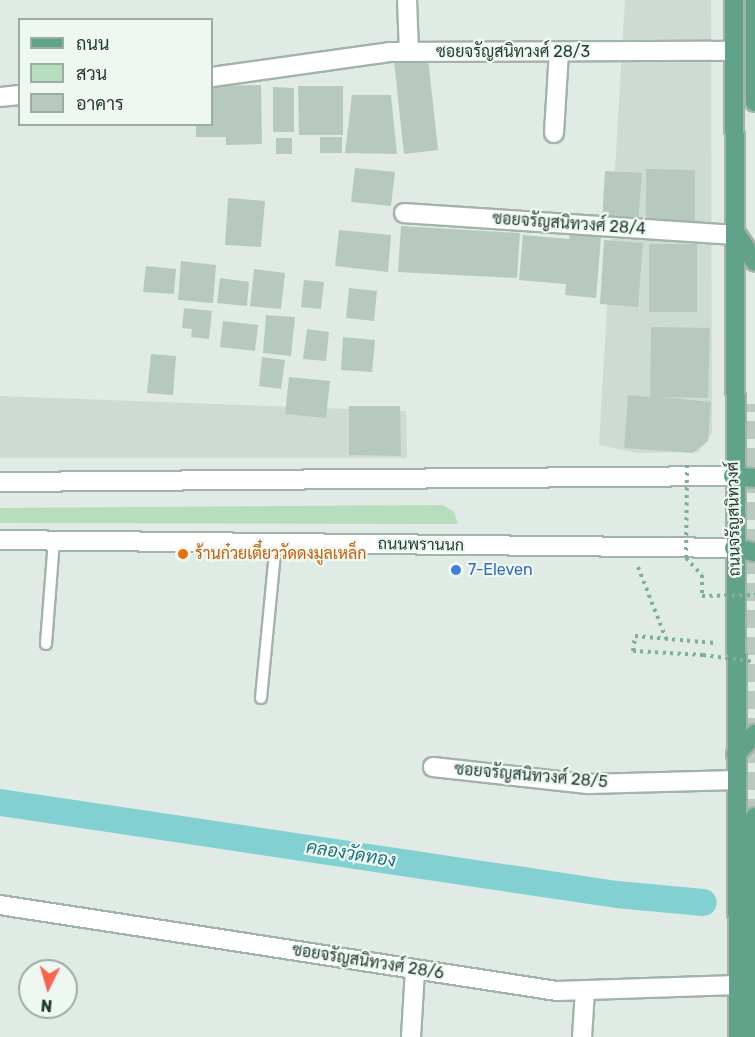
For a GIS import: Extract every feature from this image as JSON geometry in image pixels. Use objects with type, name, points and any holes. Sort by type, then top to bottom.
[{"type":"main road","name":"ถนนจรัญสนิทวงศ์","points":[[734,0],[733,476],[738,1037]]},
{"type":"main road","points":[[755,0],[755,102]]},
{"type":"main road","points":[[733,229],[744,253],[755,262]]},
{"type":"main road","points":[[733,476],[755,478]]},
{"type":"main road","points":[[734,548],[755,552]]},
{"type":"main road","points":[[736,754],[755,734]]},
{"type":"main road","points":[[754,1037],[755,816]]},
{"type":"street","points":[[407,0],[409,52]]},
{"type":"street","name":"ซอยจรัญสนิทวงศ์ 28/3","points":[[213,77],[409,52],[734,51]]},
{"type":"street","points":[[554,132],[559,52]]},
{"type":"street","points":[[0,97],[18,95]]},
{"type":"street","name":"ซอยจรัญสนิทวงศ์ 28/4","points":[[404,213],[733,229]]},
{"type":"street","points":[[0,482],[733,476]]},
{"type":"street","name":"ถนนพรานนก","points":[[0,540],[734,548]]},
{"type":"street","name":"ซอยจรัญสนิทวงศ์ 28/5","points":[[433,767],[588,784],[737,780]]},
{"type":"street","name":"ซอยจรัญสนิทวงศ์ 28/6","points":[[0,905],[557,991],[737,985]]},
{"type":"street","points":[[411,1037],[415,969]]},
{"type":"street","points":[[582,1037],[585,990]]},
{"type":"lane","points":[[46,644],[54,541]]},
{"type":"lane","points":[[261,698],[276,543]]},
{"type":"path","points":[[687,465],[686,558],[702,574],[702,596],[755,596]]},
{"type":"path","points":[[636,562],[666,639]]},
{"type":"path","points":[[715,644],[635,636],[633,651],[703,655],[755,662]]},
{"type":"shaded area","points":[[625,0],[711,0],[712,433],[698,452],[638,453],[599,445]]},
{"type":"shaded area","points":[[0,396],[406,411],[407,458],[0,458]]},
{"type":"green space","points":[[443,505],[454,512],[458,524],[0,523],[0,508]]},
{"type":"building","points":[[428,58],[438,150],[404,154],[394,61]]},
{"type":"building","points":[[261,85],[262,144],[226,145],[226,137],[196,137],[196,126],[213,126],[213,86]]},
{"type":"building","points":[[298,86],[343,86],[343,135],[299,135]]},
{"type":"building","points":[[273,87],[294,88],[294,132],[273,132]]},
{"type":"building","points":[[352,95],[391,95],[397,154],[345,153]]},
{"type":"building","points":[[320,137],[342,137],[342,153],[320,153]]},
{"type":"building","points":[[276,138],[292,138],[292,154],[276,154]]},
{"type":"building","points":[[355,168],[395,172],[391,206],[351,202]]},
{"type":"building","points":[[646,169],[695,170],[695,227],[646,227]]},
{"type":"building","points":[[605,171],[642,173],[638,223],[602,220]]},
{"type":"building","points":[[228,198],[265,201],[261,247],[225,245]]},
{"type":"building","points":[[401,226],[520,233],[517,278],[398,272]]},
{"type":"building","points":[[339,230],[391,235],[388,272],[335,266]]},
{"type":"building","points":[[570,234],[601,237],[596,298],[565,295],[566,284],[519,280],[523,235],[569,239]]},
{"type":"building","points":[[604,240],[643,243],[638,307],[600,304]]},
{"type":"building","points":[[649,244],[697,244],[697,312],[649,312]]},
{"type":"building","points":[[181,261],[216,265],[213,303],[178,300]]},
{"type":"building","points":[[146,266],[176,269],[174,294],[143,292]]},
{"type":"building","points":[[254,269],[285,273],[281,309],[250,306]]},
{"type":"building","points":[[220,278],[249,282],[247,306],[217,303]]},
{"type":"building","points":[[304,280],[324,282],[321,309],[301,307]]},
{"type":"building","points":[[349,288],[377,291],[374,321],[346,318]]},
{"type":"building","points":[[184,308],[212,311],[209,339],[191,337],[192,329],[182,328]]},
{"type":"building","points":[[266,315],[295,317],[291,356],[263,353]]},
{"type":"building","points":[[223,321],[258,325],[255,351],[220,347]]},
{"type":"building","points":[[651,327],[710,328],[708,398],[661,397],[711,402],[708,441],[693,453],[624,448],[628,395],[650,397]]},
{"type":"building","points":[[307,329],[329,332],[326,361],[303,359]]},
{"type":"building","points":[[343,337],[375,340],[372,372],[341,370]]},
{"type":"building","points":[[151,354],[176,356],[173,395],[147,393]]},
{"type":"building","points":[[262,357],[285,360],[281,389],[259,386]]},
{"type":"building","points":[[289,377],[330,381],[326,418],[285,414]]},
{"type":"building","points":[[349,406],[400,406],[401,456],[349,455]]},
{"type":"waterway","name":"คลองวัดทอง","points":[[0,802],[616,894],[703,902]]},
{"type":"tunnel","points":[[755,404],[755,817]]},
{"type":"place","name":"ร้านก๋วยเตี๋ยววัดดงมูลเหล็ก","points":[[183,554]]},
{"type":"place","name":"7-Eleven","points":[[456,570]]}]
